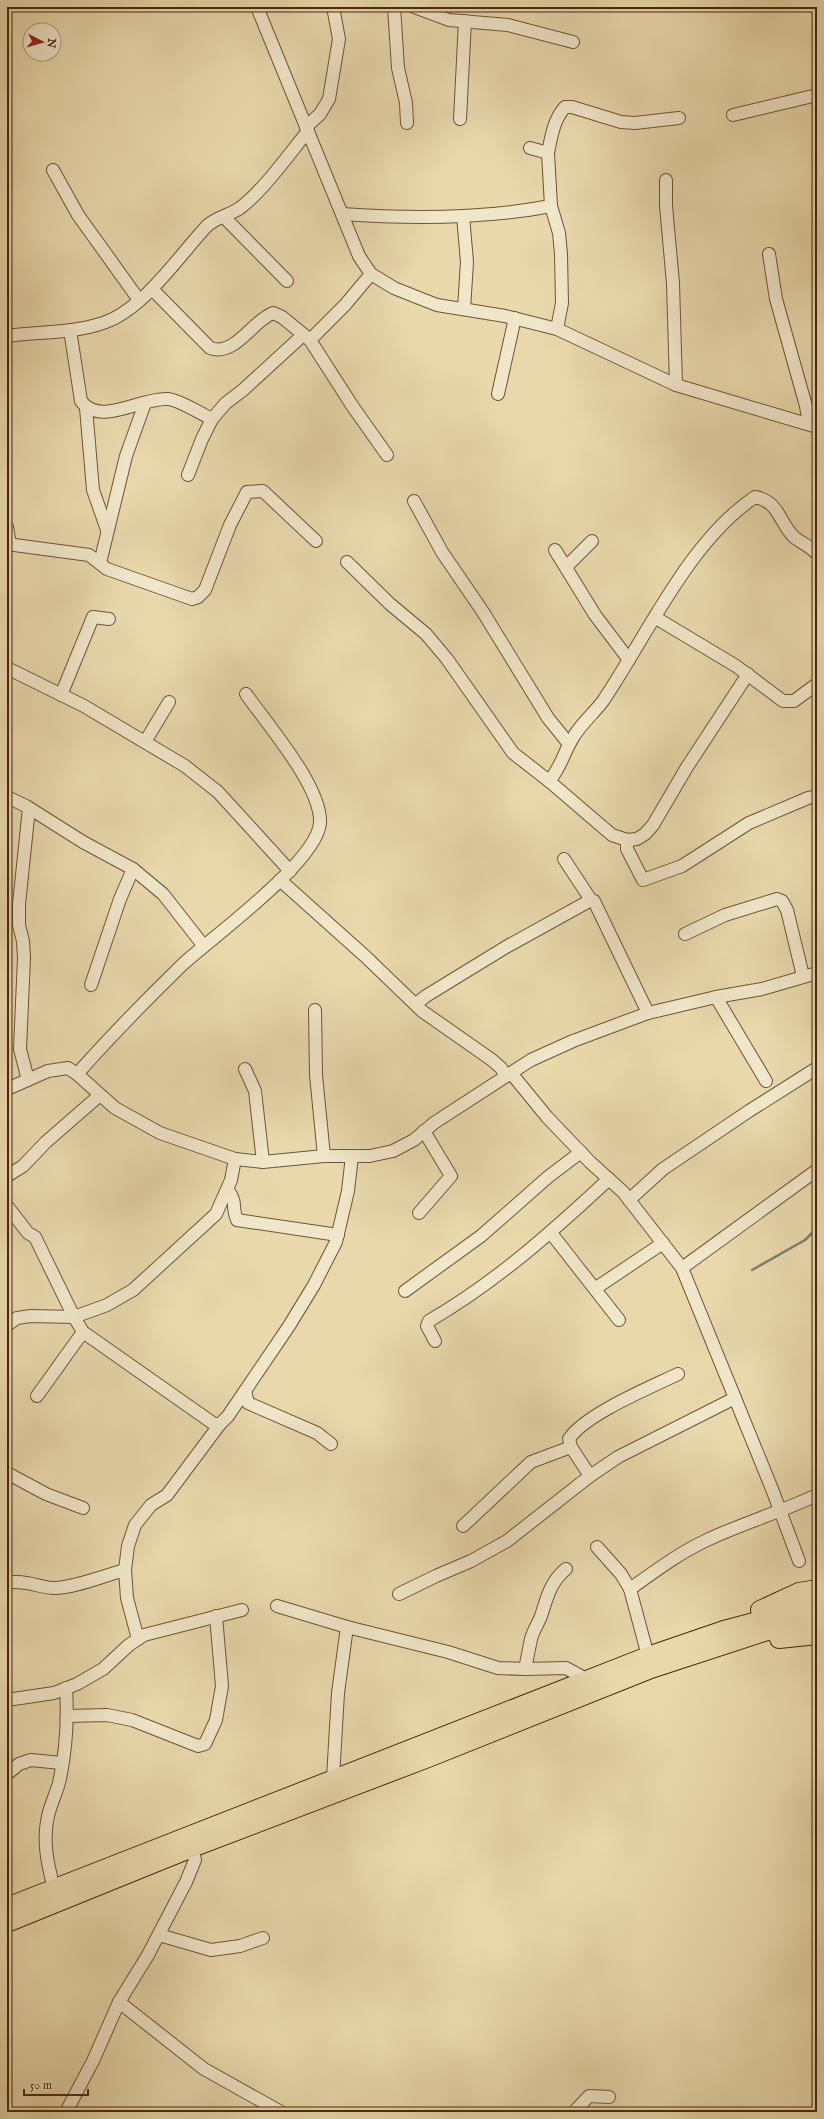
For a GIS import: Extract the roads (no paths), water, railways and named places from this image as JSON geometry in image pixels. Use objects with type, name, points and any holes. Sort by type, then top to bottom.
[{"type":"highway","points":[[697,1638],[799,1592],[817,1588]]},
{"type":"highway","points":[[7,1907],[586,1679],[697,1638],[760,1619],[817,1605]]},
{"type":"highway","points":[[7,1923],[192,1848],[428,1758],[651,1669],[764,1632],[817,1620]]},
{"type":"highway","points":[[715,1647],[817,1635]]},
{"type":"street","points":[[257,7],[359,256],[371,274],[394,288],[438,304],[515,318],[557,329],[676,385],[813,425]]},
{"type":"street","points":[[7,336],[70,330],[101,324],[123,313],[152,288],[207,226],[241,207],[269,179],[320,114],[329,99],[339,39],[333,7]]},
{"type":"street","points":[[394,7],[398,68],[406,103],[407,123]]},
{"type":"street","points":[[414,7],[449,20],[508,26],[573,42]]},
{"type":"street","points":[[460,119],[465,21]]},
{"type":"street","points":[[733,115],[817,95]]},
{"type":"street","points":[[557,329],[562,304],[562,281],[559,233],[551,206],[548,153],[552,134],[561,111],[565,107],[572,107],[621,122],[635,123],[679,118]]},
{"type":"street","points":[[530,148],[548,153]]},
{"type":"street","points":[[53,170],[75,211],[139,300]]},
{"type":"street","points":[[666,180],[666,206],[674,290],[676,385]]},
{"type":"street","points":[[342,214],[405,217],[464,216],[512,214],[551,206]]},
{"type":"street","points":[[464,216],[466,262],[464,309]]},
{"type":"street","points":[[224,217],[287,280]]},
{"type":"street","points":[[769,254],[776,299],[806,406],[813,425]]},
{"type":"street","points":[[188,475],[202,439],[212,419],[226,403],[345,305],[371,274]]},
{"type":"street","points":[[152,288],[210,348],[218,352],[228,349],[264,316],[273,313],[282,317],[307,337],[353,407],[387,455]]},
{"type":"street","points":[[498,394],[515,318]]},
{"type":"street","points":[[70,330],[81,401],[86,408],[94,412],[106,412],[160,399],[170,400],[212,419]]},
{"type":"street","points":[[100,563],[126,456],[145,402]]},
{"type":"street","points":[[86,408],[93,490],[107,530]]},
{"type":"street","points":[[7,527],[8,545],[89,556],[108,569],[125,577],[192,599],[198,597],[205,590],[240,504],[247,492],[263,491],[316,541]]},
{"type":"street","points":[[549,781],[556,773],[569,744],[602,702],[678,582],[708,540],[747,503],[755,497],[765,499],[783,519],[794,537],[809,546],[817,554]]},
{"type":"street","points":[[414,501],[442,552],[483,612],[548,718],[569,744]]},
{"type":"street","points":[[566,567],[592,541]]},
{"type":"street","points":[[555,550],[595,615],[629,660]]},
{"type":"street","points":[[347,562],[390,604],[426,634],[448,659],[513,753],[549,781],[612,835],[630,843],[643,880],[682,866],[749,822],[808,798],[817,796]]},
{"type":"street","points":[[61,695],[93,617],[109,619]]},
{"type":"street","points":[[656,618],[748,674],[783,701],[794,701],[817,684]]},
{"type":"street","points":[[7,668],[61,695],[185,766],[218,792],[290,871]]},
{"type":"street","points":[[630,843],[645,834],[654,825],[687,767],[748,674]]},
{"type":"street","points":[[77,1074],[117,1029],[203,945],[248,910],[290,871],[318,832],[320,822],[318,811],[300,766],[246,694]]},
{"type":"street","points":[[145,742],[169,702]]},
{"type":"street","points":[[7,797],[29,808],[83,842],[133,869],[163,894],[203,945]]},
{"type":"street","points":[[28,1080],[20,1049],[24,958],[23,941],[19,925],[29,808]]},
{"type":"street","points":[[564,860],[591,900],[594,901],[648,1013]]},
{"type":"street","points":[[90,985],[120,899],[133,869]]},
{"type":"street","points":[[280,880],[416,1004],[501,1068],[629,1200],[663,1243],[682,1268],[799,1561]]},
{"type":"street","points":[[416,1004],[426,996],[506,947],[591,900]]},
{"type":"street","points":[[685,934],[725,915],[777,900],[782,901],[787,910],[803,976]]},
{"type":"street","points":[[7,1089],[48,1071],[68,1068],[77,1074],[115,1108],[160,1133],[235,1159],[263,1162],[324,1156],[370,1156],[393,1151],[414,1140],[424,1131],[531,1060],[573,1041],[648,1013],[716,997],[762,989],[817,972]]},
{"type":"street","points":[[716,997],[766,1081]]},
{"type":"street","points":[[315,1010],[316,1075],[324,1156]]},
{"type":"street","points":[[629,1200],[664,1169],[749,1110],[817,1068]]},
{"type":"street","points":[[245,1069],[255,1091],[263,1162]]},
{"type":"street","points":[[7,1176],[23,1166],[46,1142],[100,1095]]},
{"type":"street","points":[[418,1212],[451,1176],[424,1131]]},
{"type":"street","points":[[405,1291],[481,1236],[548,1177],[581,1152]]},
{"type":"street","points":[[138,1639],[127,1598],[125,1570],[128,1546],[135,1525],[151,1505],[167,1495],[220,1424],[228,1416],[289,1326],[314,1285],[338,1234],[348,1191],[352,1156]]},
{"type":"street","points":[[7,1325],[17,1318],[31,1316],[74,1317],[107,1305],[133,1290],[216,1214],[228,1190],[235,1159]]},
{"type":"street","points":[[682,1268],[817,1170]]},
{"type":"street","points":[[435,1341],[427,1326],[429,1321],[486,1286],[551,1233],[609,1179]]},
{"type":"street","points":[[228,1190],[234,1198],[234,1214],[237,1220],[338,1234]]},
{"type":"street","points":[[7,1206],[28,1234],[35,1237],[74,1317],[84,1332],[214,1424],[220,1424]]},
{"type":"street","points":[[551,1233],[596,1288],[619,1320]]},
{"type":"street","points":[[596,1288],[663,1243]]},
{"type":"street","points":[[37,1396],[84,1332]]},
{"type":"street","points":[[590,1476],[570,1447],[569,1438],[573,1432],[598,1415],[678,1374]]},
{"type":"street","points":[[245,1391],[248,1403],[317,1433],[331,1444]]},
{"type":"street","points":[[399,1594],[471,1561],[507,1541],[590,1476],[640,1445],[735,1398]]},
{"type":"street","points":[[463,1526],[532,1462],[570,1447]]},
{"type":"street","points":[[7,1474],[46,1494],[83,1508]]},
{"type":"street","points":[[630,1589],[672,1560],[706,1541],[737,1527],[780,1512],[817,1495]]},
{"type":"street","points":[[597,1547],[621,1574],[630,1589],[648,1656]]},
{"type":"street","points":[[525,1669],[532,1638],[552,1584],[557,1576],[566,1569]]},
{"type":"street","points":[[7,1582],[14,1581],[53,1588],[69,1586],[125,1570]]},
{"type":"street","points":[[278,1606],[347,1627],[448,1652],[498,1668],[566,1668],[586,1679]]},
{"type":"street","points":[[7,1700],[54,1693],[66,1688],[103,1669],[144,1635],[242,1610]]},
{"type":"street","points":[[68,1716],[107,1715],[126,1719],[198,1746],[205,1744],[216,1720],[222,1686],[216,1616]]},
{"type":"street","points":[[334,1778],[338,1693],[347,1627]]},
{"type":"street","points":[[54,1888],[46,1856],[46,1829],[48,1813],[59,1782],[68,1716],[66,1688]]},
{"type":"street","points":[[7,1774],[19,1764],[30,1760],[61,1763]]},
{"type":"street","points":[[66,2112],[93,2062],[119,2002],[159,1935],[195,1860],[192,1848]]},
{"type":"street","points":[[159,1935],[211,1950],[240,1946],[263,1938]]},
{"type":"street","points":[[119,2002],[204,2069],[281,2112]]},
{"type":"street","points":[[574,2112],[589,2096],[609,2097]]},
{"type":"waterway","points":[[752,1270],[805,1240],[817,1228]]}]
